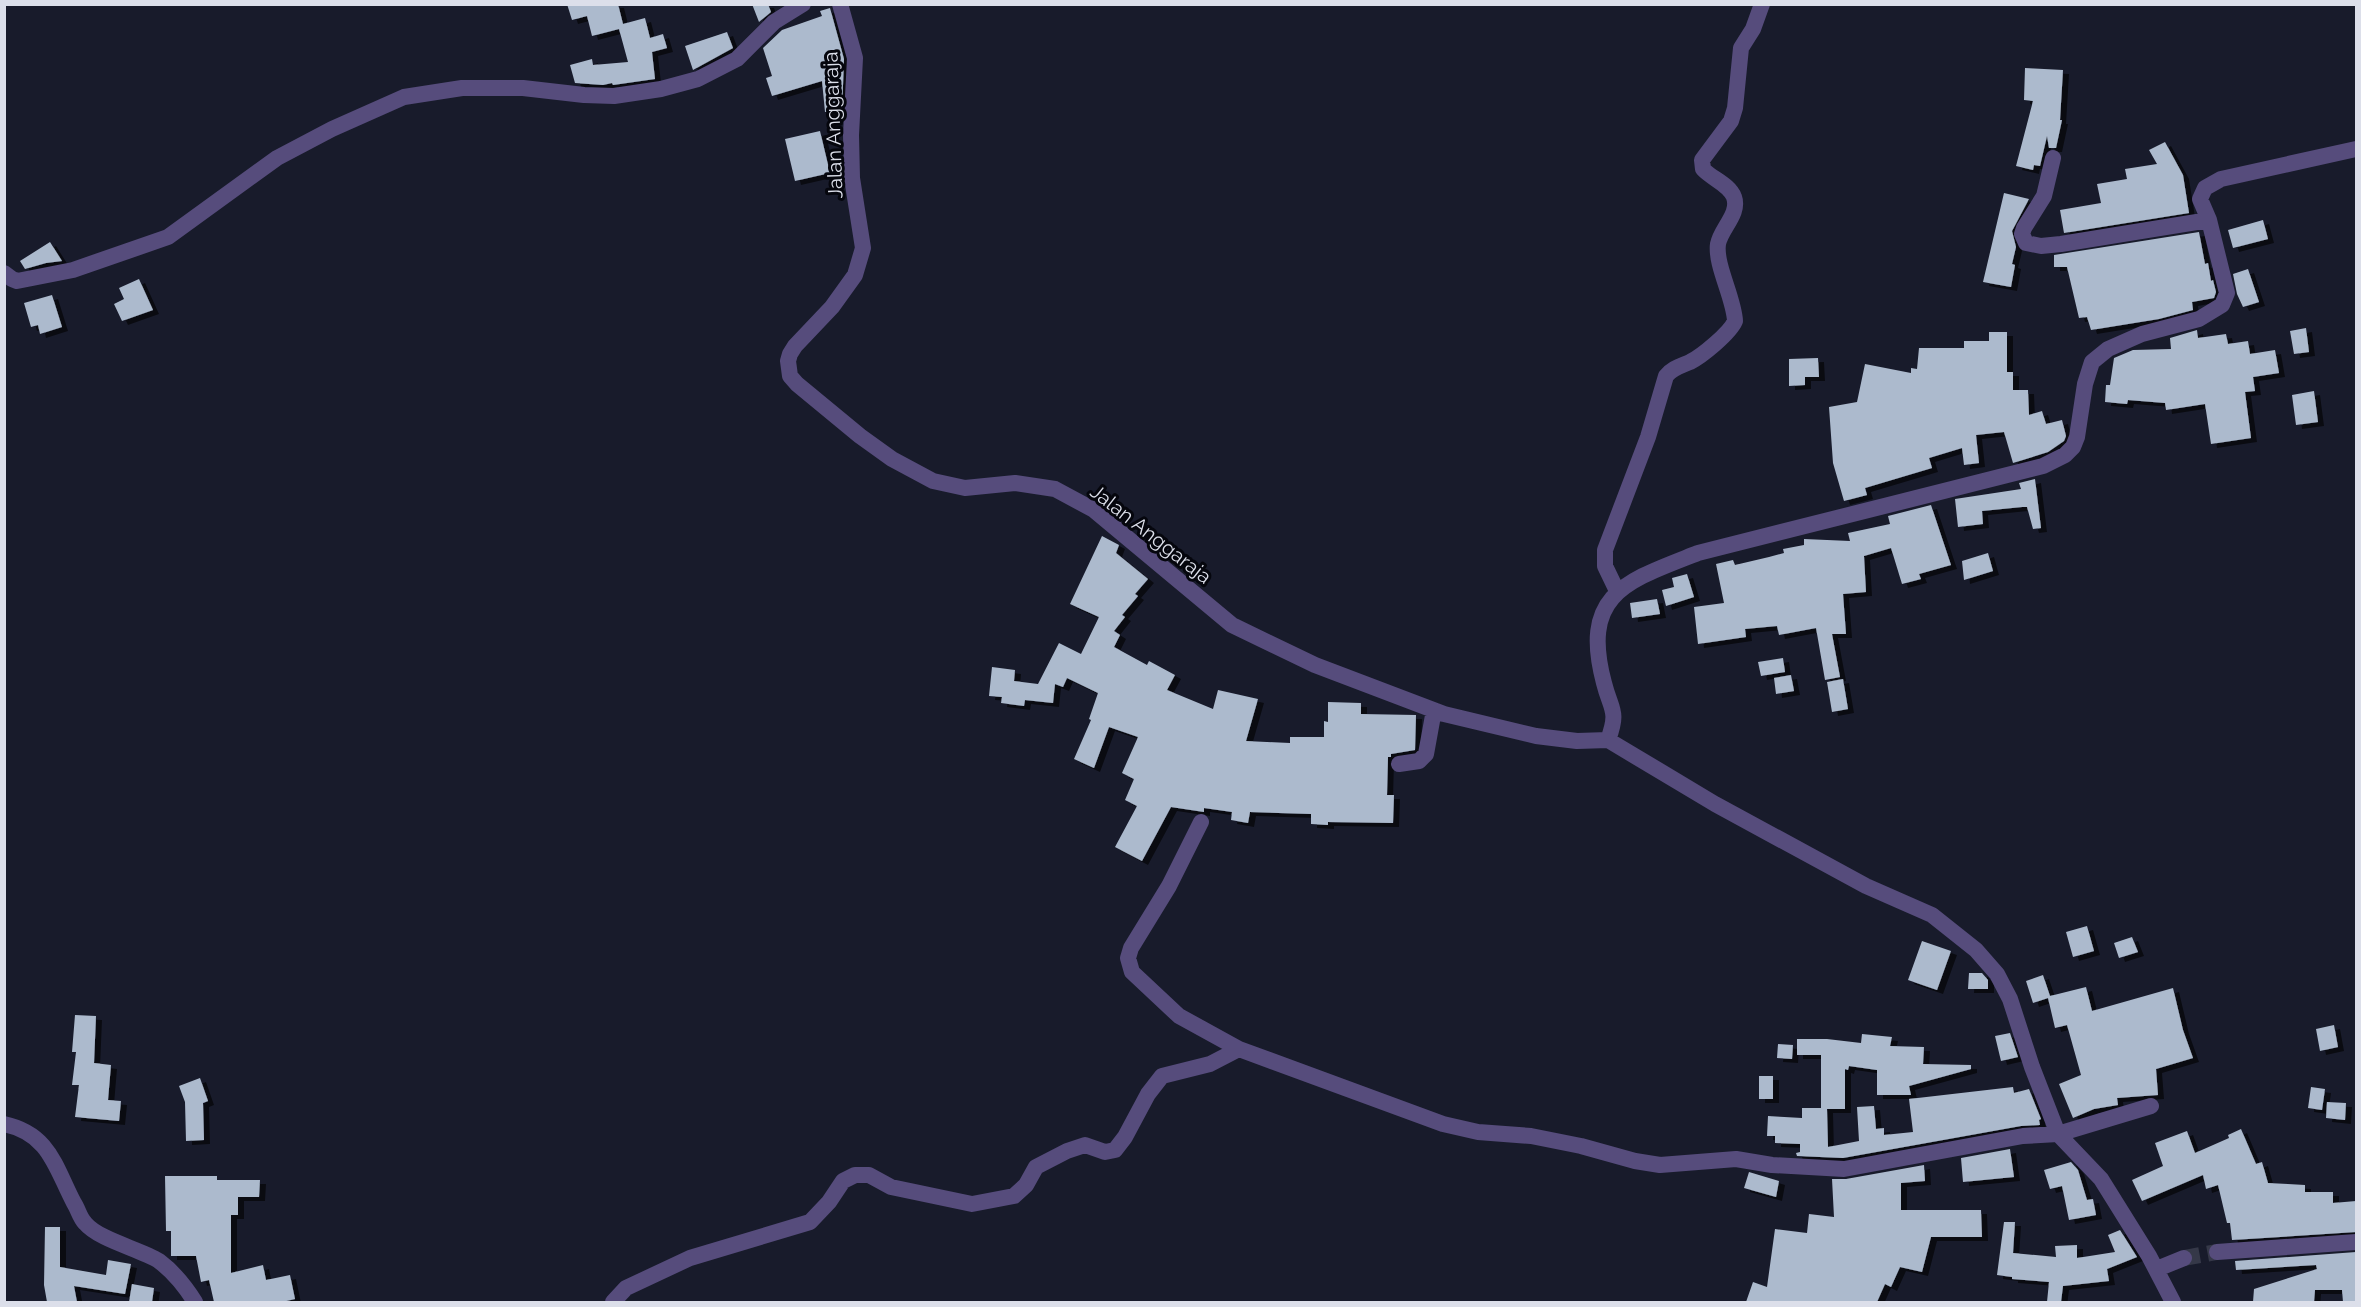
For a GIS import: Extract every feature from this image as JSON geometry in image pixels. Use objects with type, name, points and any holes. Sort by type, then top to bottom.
[{"type":"street","points":[[4,273],[17,280],[73,270],[168,237],[277,158],[332,129],[404,97],[462,88],[523,88],[614,96],[661,89],[698,79],[737,59],[774,22],[803,4]]},
{"type":"street","name":"Jalan Anggaraja","points":[[840,4],[855,58],[851,135],[852,178],[863,248],[855,275],[832,307],[789,354],[790,376],[797,384],[892,459],[933,481],[964,488],[1015,483],[1055,489],[1094,510],[1232,625],[1315,665],[1434,710],[1536,736],[1577,741],[1608,740]]},
{"type":"street","points":[[1617,591],[1605,566],[1605,550],[1648,437],[1666,376],[1671,370],[1694,359],[1730,330],[1735,321],[1718,249],[1721,234],[1733,213],[1735,202],[1731,190],[1703,170],[1702,160],[1731,121],[1735,108],[1741,48],[1753,29],[1762,4]]},
{"type":"street","points":[[2173,1302],[2157,1269],[2101,1179],[2058,1134],[2006,991],[1997,974],[1956,932],[1932,915],[1866,886],[1715,804],[1608,740],[1615,721],[1614,710],[1604,684],[1597,647],[1598,625],[1604,610],[1617,591],[1643,574],[1698,553],[2043,466],[2065,455],[2073,447],[2077,437],[2085,384],[2092,362],[2108,349],[2142,333],[2199,319],[2222,305],[2227,293],[2209,220],[2200,199],[2205,188],[2221,178],[2356,149]]},
{"type":"street","points":[[2053,158],[2043,196],[2022,234],[2026,243],[2041,246],[2061,244],[2209,220]]},
{"type":"street","points":[[1399,764],[1419,761],[1426,754],[1434,710]]},
{"type":"street","points":[[1201,822],[1169,886],[1131,948],[1128,958],[1129,967],[1179,1016],[1239,1049],[1443,1124],[1478,1132],[1531,1136],[1660,1165],[1736,1159],[1772,1165],[1844,1169],[2023,1137],[2058,1134],[2151,1106]]},
{"type":"street","points":[[613,1302],[626,1288],[690,1258],[810,1222],[829,1202],[843,1180],[855,1175],[869,1176],[891,1186],[972,1204],[1014,1196],[1026,1185],[1036,1167],[1067,1151],[1085,1145],[1105,1152],[1115,1150],[1125,1137],[1148,1094],[1162,1076],[1210,1064],[1239,1049]]},
{"type":"street","points":[[4,1124],[32,1135],[45,1146],[85,1224],[114,1241],[157,1260],[179,1278],[195,1302]]},
{"type":"street","points":[[2217,1252],[2356,1242]]},
{"type":"street","points":[[2157,1269],[2184,1258]]},
{"type":"building","points":[[567,4],[618,4],[623,24],[645,18],[650,38],[663,34],[667,48],[652,52],[655,79],[613,85],[612,83],[603,85],[575,83],[570,65],[592,59],[593,65],[628,62],[619,29],[592,36],[587,16],[572,20]]},
{"type":"building","points":[[752,4],[768,4],[771,12],[759,22]]},
{"type":"building","points":[[830,8],[844,59],[842,111],[825,112],[822,81],[772,96],[766,78],[772,76],[763,48],[782,30],[822,16],[820,11]]},
{"type":"building","points":[[727,32],[733,48],[693,70],[685,46]]},
{"type":"building","points":[[2025,68],[2063,70],[2060,120],[2062,120],[2056,148],[2049,148],[2047,136],[2040,166],[2034,165],[2033,170],[2016,166],[2033,101],[2024,100]]},
{"type":"building","points":[[820,131],[830,173],[795,181],[785,139]]},
{"type":"building","points":[[2165,142],[2183,175],[2189,213],[2064,233],[2060,210],[2101,203],[2097,184],[2127,179],[2125,169],[2157,164],[2149,150]]},
{"type":"building","points":[[2004,193],[2029,199],[2012,231],[2016,247],[2012,264],[2015,265],[2011,287],[1983,282]]},
{"type":"building","points":[[2263,220],[2268,239],[2233,248],[2228,230]]},
{"type":"building","points":[[2199,232],[2205,264],[2208,263],[2211,281],[2213,280],[2216,292],[2214,298],[2192,302],[2193,310],[2159,319],[2091,330],[2087,317],[2079,318],[2067,267],[2054,267],[2054,255]]},
{"type":"building","points":[[50,242],[62,261],[25,269],[20,261]]},
{"type":"building","points":[[2248,269],[2259,302],[2243,307],[2237,294],[2233,274]]},
{"type":"building","points":[[139,279],[153,310],[122,321],[114,304],[124,299],[119,288]]},
{"type":"building","points":[[52,295],[62,327],[40,334],[38,325],[31,327],[24,303]]},
{"type":"building","points":[[2306,328],[2309,352],[2294,354],[2290,331]]},
{"type":"building","points":[[2197,330],[2198,338],[2226,334],[2228,344],[2248,341],[2250,354],[2275,350],[2279,373],[2253,377],[2255,391],[2245,392],[2251,438],[2211,444],[2205,404],[2166,410],[2165,403],[2128,400],[2127,404],[2105,402],[2106,385],[2110,385],[2114,358],[2133,350],[2171,349],[2170,338]]},
{"type":"building","points":[[1989,332],[2007,332],[2007,372],[2013,372],[2013,390],[2028,390],[2029,415],[2042,411],[2046,424],[2062,420],[2066,436],[2064,441],[2048,452],[2013,463],[2004,432],[1976,435],[1979,463],[1964,465],[1962,448],[1929,458],[1932,468],[1865,488],[1867,495],[1844,501],[1833,463],[1829,407],[1857,402],[1865,364],[1911,373],[1911,368],[1917,369],[1919,348],[1964,348],[1964,341],[1989,341]]},
{"type":"building","points":[[1818,358],[1819,377],[1805,377],[1805,385],[1789,386],[1789,359]]},
{"type":"building","points":[[2314,391],[2318,422],[2296,425],[2292,395]]},
{"type":"building","points":[[2035,479],[2041,528],[2033,529],[2027,507],[1982,511],[1983,524],[1958,527],[1955,499],[2021,489],[2019,483]]},
{"type":"building","points":[[1931,505],[1951,565],[1919,574],[1921,579],[1902,584],[1891,548],[1864,556],[1866,592],[1843,594],[1846,634],[1832,634],[1840,677],[1825,680],[1816,628],[1779,635],[1777,626],[1745,629],[1746,637],[1698,644],[1694,607],[1724,603],[1716,564],[1733,560],[1735,565],[1784,553],[1783,549],[1804,545],[1804,539],[1850,541],[1848,533],[1890,524],[1888,516]]},
{"type":"building","points":[[1102,536],[1119,545],[1116,553],[1148,579],[1135,594],[1138,596],[1122,615],[1125,617],[1114,631],[1120,635],[1114,647],[1147,665],[1149,661],[1175,675],[1167,690],[1213,709],[1218,690],[1258,699],[1246,741],[1290,743],[1290,737],[1324,737],[1324,721],[1328,722],[1328,702],[1361,703],[1361,714],[1416,715],[1415,750],[1391,754],[1391,757],[1388,757],[1387,795],[1394,795],[1393,823],[1311,824],[1311,814],[1250,812],[1248,823],[1231,820],[1232,812],[1204,808],[1204,812],[1171,807],[1142,861],[1115,847],[1137,806],[1125,800],[1134,779],[1122,773],[1138,737],[1109,727],[1094,768],[1074,759],[1091,720],[1089,719],[1098,693],[1067,678],[1063,687],[1055,684],[1053,703],[1025,700],[1024,706],[1001,703],[1002,697],[989,696],[992,667],[1015,670],[1014,681],[1038,684],[1059,643],[1081,654],[1099,617],[1070,604]]},
{"type":"building","points":[[1988,553],[1993,571],[1964,580],[1962,561]]},
{"type":"building","points":[[1687,574],[1694,597],[1666,606],[1662,590],[1674,587],[1672,578]]},
{"type":"building","points":[[1657,599],[1660,614],[1632,618],[1630,603]]},
{"type":"building","points":[[1783,658],[1785,672],[1761,676],[1758,662]]},
{"type":"building","points":[[1791,675],[1794,691],[1776,694],[1774,678]]},
{"type":"building","points":[[1843,679],[1848,709],[1832,712],[1827,682]]},
{"type":"building","points":[[2087,926],[2094,951],[2073,957],[2066,932]]},
{"type":"building","points":[[2132,937],[2138,952],[2119,958],[2114,943]]},
{"type":"building","points":[[1922,941],[1951,951],[1937,990],[1908,980]]},
{"type":"building","points":[[1969,973],[1982,973],[1988,980],[1988,989],[1968,989]]},
{"type":"building","points":[[2043,975],[2050,996],[2086,987],[2092,1011],[2173,988],[2183,1030],[2193,1058],[2156,1069],[2158,1095],[2117,1098],[2118,1105],[2094,1109],[2073,1118],[2059,1084],[2081,1075],[2067,1025],[2055,1028],[2048,998],[2033,1003],[2026,981]]},
{"type":"building","points":[[75,1015],[96,1016],[94,1063],[111,1065],[108,1100],[121,1101],[119,1121],[75,1117],[79,1085],[72,1085],[76,1052],[72,1052]]},
{"type":"building","points":[[2334,1025],[2338,1047],[2320,1051],[2316,1029]]},
{"type":"building","points":[[2010,1033],[2018,1057],[2001,1061],[1995,1036]]},
{"type":"building","points":[[1862,1034],[1892,1037],[1890,1046],[1924,1047],[1923,1064],[1971,1065],[1971,1069],[1909,1086],[1911,1095],[1877,1095],[1877,1070],[1849,1066],[1848,1070],[1845,1069],[1845,1109],[1827,1109],[1828,1147],[1859,1141],[1857,1107],[1874,1106],[1876,1129],[1884,1128],[1884,1135],[1913,1132],[1909,1099],[2013,1087],[2014,1093],[2029,1089],[2041,1119],[2039,1120],[2040,1125],[2021,1126],[1843,1158],[1797,1156],[1796,1153],[1800,1152],[1800,1144],[1775,1143],[1775,1136],[1767,1136],[1768,1116],[1802,1118],[1802,1108],[1821,1108],[1821,1055],[1797,1055],[1797,1039],[1827,1039],[1861,1043]]},
{"type":"building","points":[[1778,1044],[1793,1045],[1792,1059],[1777,1058]]},
{"type":"building","points":[[1759,1076],[1773,1076],[1773,1099],[1759,1099]]},
{"type":"building","points":[[200,1078],[208,1101],[203,1103],[204,1140],[186,1141],[185,1102],[179,1086]]},
{"type":"building","points":[[2311,1087],[2325,1089],[2322,1110],[2308,1108]]},
{"type":"building","points":[[2327,1102],[2346,1103],[2345,1120],[2326,1118]]},
{"type":"building","points":[[2241,1129],[2256,1164],[2262,1162],[2268,1183],[2305,1185],[2305,1192],[2333,1192],[2333,1203],[2356,1201],[2356,1232],[2232,1240],[2230,1223],[2227,1223],[2218,1185],[2206,1189],[2203,1175],[2142,1201],[2132,1180],[2163,1166],[2155,1143],[2187,1131],[2195,1153],[2229,1138],[2228,1135]]},
{"type":"building","points":[[2010,1149],[2014,1177],[1963,1182],[1961,1158]]},
{"type":"building","points":[[2071,1162],[2078,1170],[2087,1200],[2093,1199],[2096,1215],[2069,1220],[2062,1186],[2050,1189],[2044,1170]]},
{"type":"building","points":[[1924,1165],[1925,1181],[1901,1183],[1901,1210],[1981,1210],[1982,1237],[1931,1237],[1922,1272],[1900,1267],[1891,1287],[1885,1284],[1877,1302],[1746,1302],[1753,1282],[1767,1287],[1775,1229],[1807,1233],[1809,1214],[1834,1217],[1832,1179],[1846,1179]]},
{"type":"building","points":[[1749,1172],[1779,1181],[1776,1197],[1744,1188]]},
{"type":"building","points":[[165,1176],[217,1176],[217,1180],[260,1180],[259,1197],[238,1197],[238,1215],[231,1215],[231,1273],[263,1265],[266,1280],[290,1275],[295,1299],[282,1302],[214,1302],[209,1280],[201,1282],[196,1256],[171,1256],[171,1231],[166,1231]]},
{"type":"building","points":[[2004,1222],[2015,1222],[2013,1253],[2056,1257],[2055,1246],[2077,1245],[2077,1258],[2115,1252],[2108,1235],[2120,1230],[2137,1257],[2107,1269],[2109,1281],[2063,1286],[2061,1302],[2047,1302],[2049,1282],[2012,1279],[2012,1277],[1997,1275]]},
{"type":"building","points":[[45,1227],[60,1227],[60,1267],[106,1275],[108,1260],[131,1264],[125,1294],[74,1286],[77,1302],[47,1302],[44,1285]]},
{"type":"building","points":[[2356,1252],[2356,1302],[2343,1302],[2342,1290],[2315,1290],[2314,1302],[2253,1302],[2254,1289],[2317,1269],[2316,1265],[2236,1270],[2235,1261]]},
{"type":"building","points":[[132,1284],[154,1288],[152,1302],[129,1302]]},
{"type":"tunnel","points":[[2184,1258],[2217,1252]]}]
